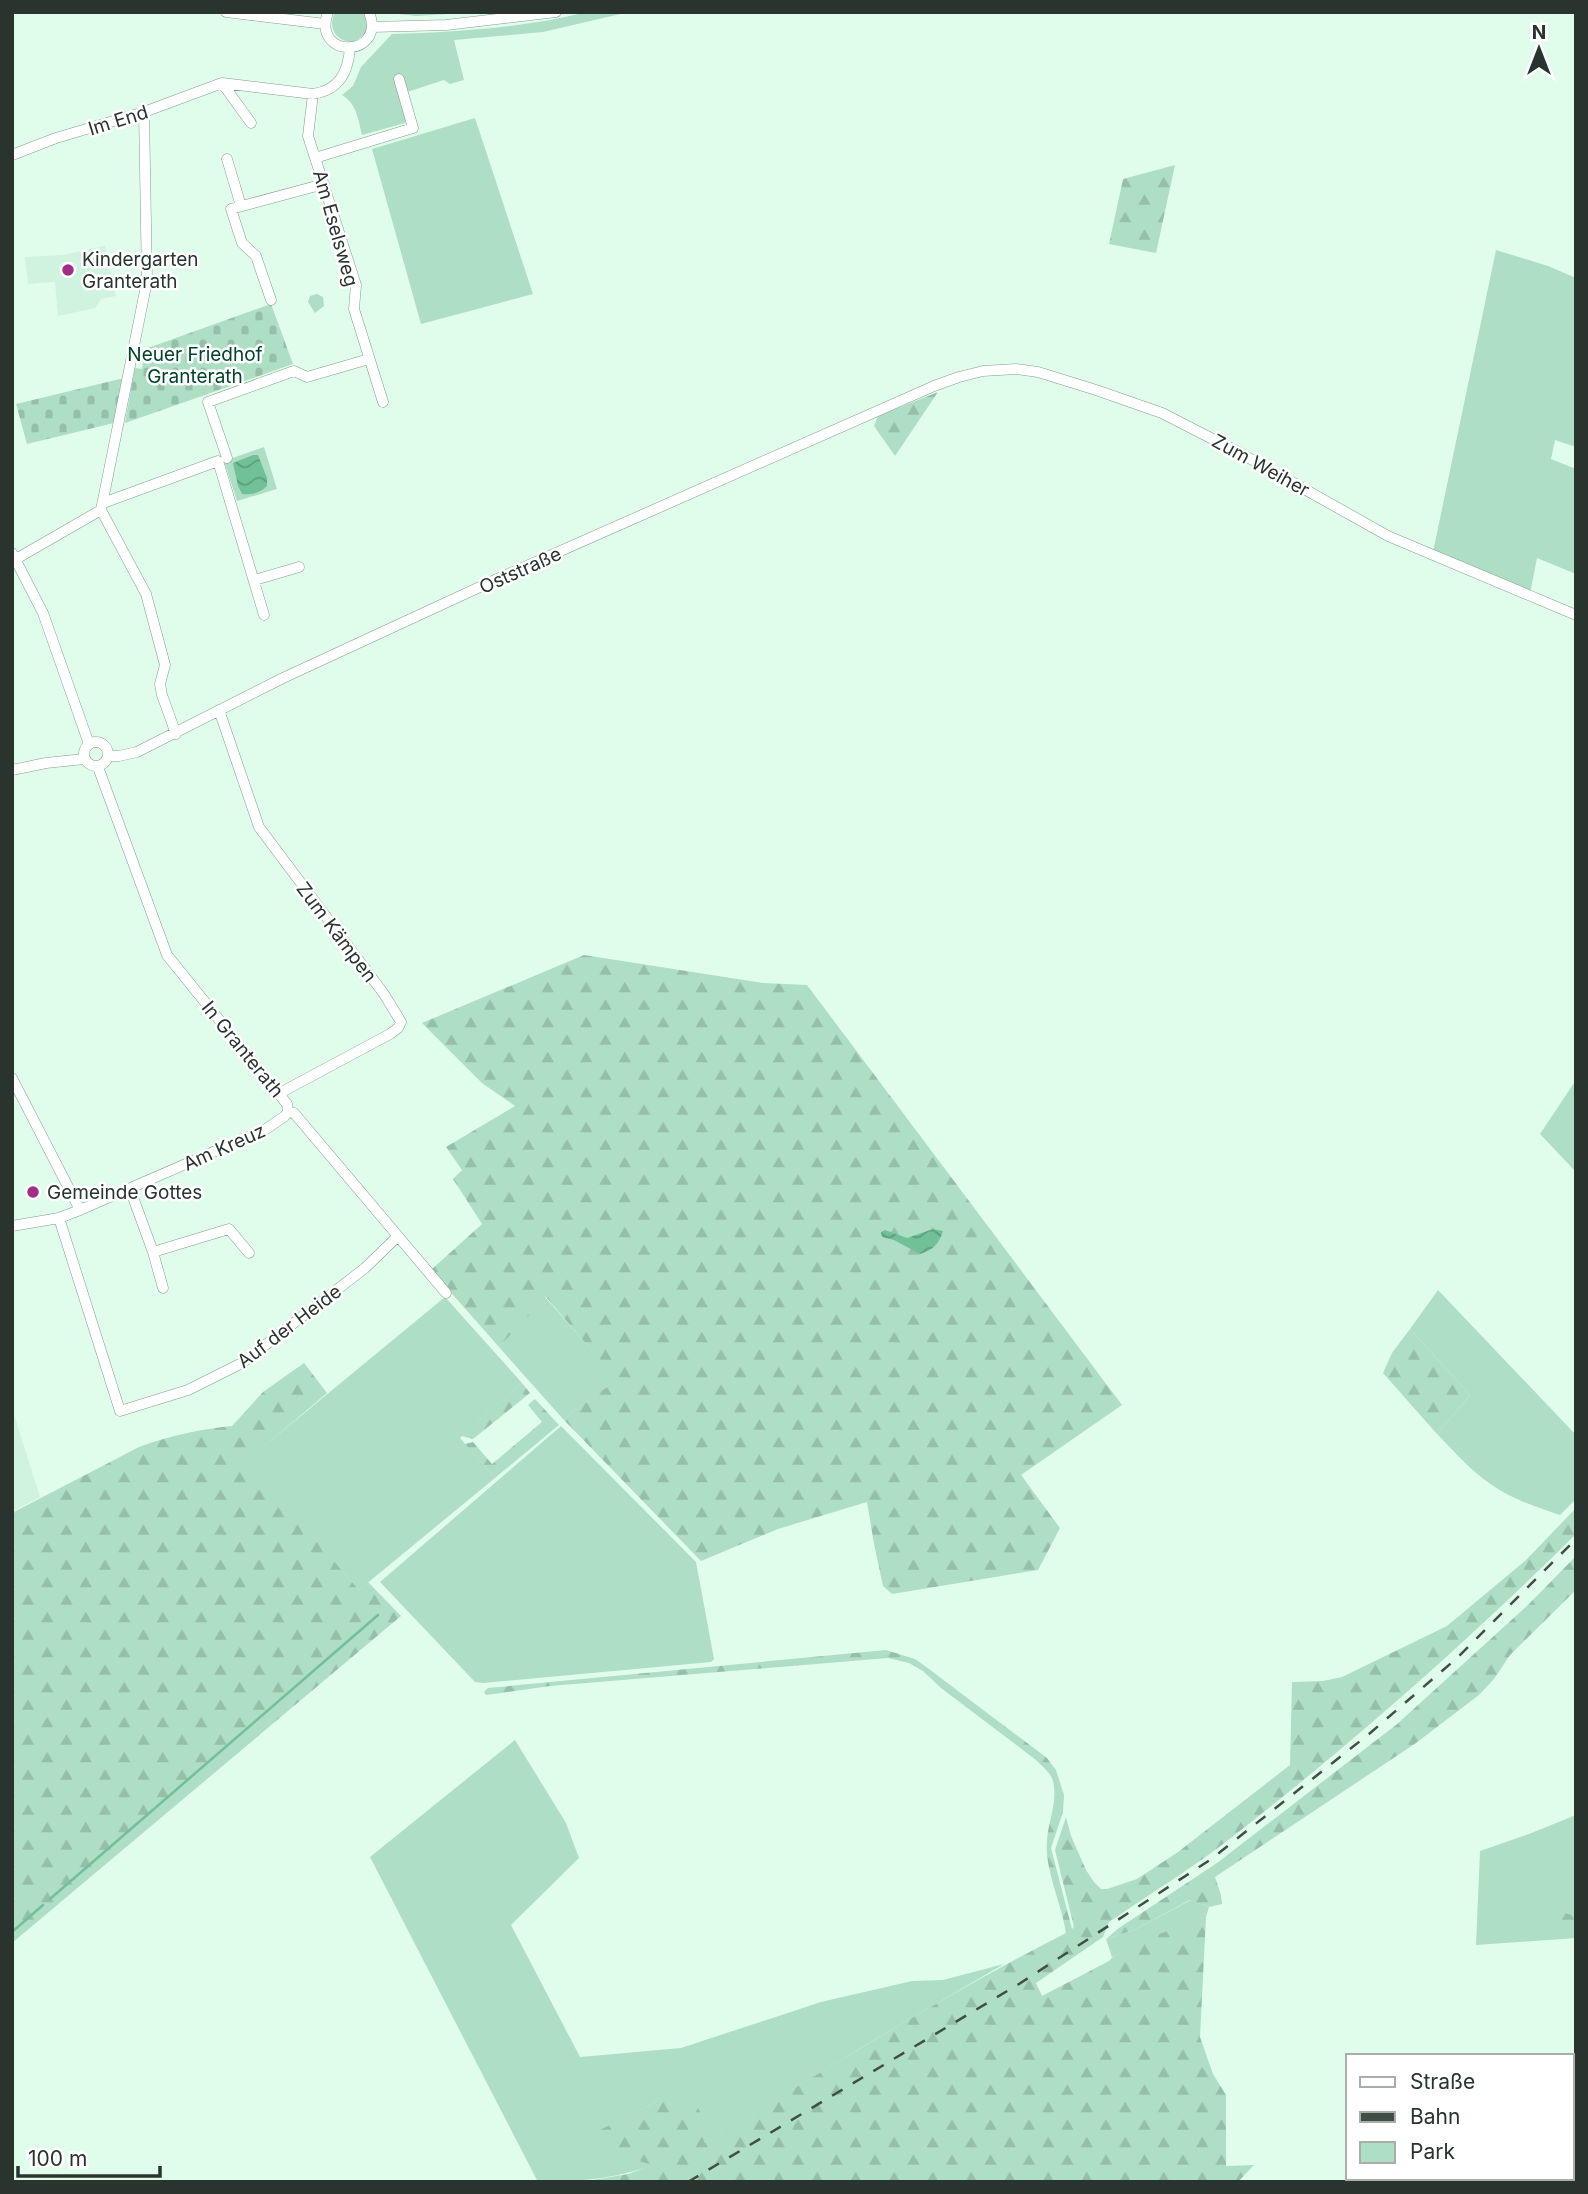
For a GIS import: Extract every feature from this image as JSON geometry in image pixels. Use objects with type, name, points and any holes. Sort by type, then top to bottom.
[{"type":"street","points":[[226,12],[326,24]]},
{"type":"street","points":[[328,12],[326,31],[334,43],[350,48],[365,42],[372,27],[369,12]]},
{"type":"street","points":[[372,27],[446,25],[556,12]]},
{"type":"street","points":[[313,94],[339,83],[347,71],[350,48]]},
{"type":"street","points":[[315,158],[413,128],[399,79]]},
{"type":"street","points":[[222,83],[251,122]]},
{"type":"street","name":"Im End","points":[[12,155],[56,138],[144,112],[222,83],[313,94]]},
{"type":"street","name":"Am Eselsweg","points":[[313,94],[308,136],[356,285],[354,309],[383,402]]},
{"type":"street","points":[[144,112],[147,281],[102,506],[146,594],[165,666],[160,684],[162,695],[176,734]]},
{"type":"street","points":[[227,159],[241,206]]},
{"type":"street","points":[[271,300],[256,256],[242,243],[231,209],[324,184]]},
{"type":"street","points":[[227,458],[208,402],[294,371],[307,377],[369,359]]},
{"type":"street","name":"Zum Weiher","points":[[934,387],[971,374],[1016,369],[1038,372],[1162,412],[1388,536],[1576,615]]},
{"type":"street","name":"Oststraße","points":[[108,756],[137,752],[331,656],[497,579],[934,387]]},
{"type":"street","points":[[89,744],[43,613],[14,556],[102,506],[218,461],[264,615]]},
{"type":"street","points":[[255,580],[299,567]]},
{"type":"street","name":"Zum Kämpen","points":[[219,710],[259,827],[384,994],[401,1022],[390,1034],[278,1094]]},
{"type":"street","points":[[102,743],[108,756],[105,763],[98,767],[91,766],[84,759],[84,752],[89,744],[102,743]]},
{"type":"street","points":[[12,770],[84,759]]},
{"type":"street","name":"In Granterath","points":[[98,767],[167,955],[288,1104],[288,1112],[294,1113],[446,1293]]},
{"type":"street","points":[[12,1078],[80,1210]]},
{"type":"street","name":"Am Kreuz","points":[[12,1226],[59,1219],[266,1129],[288,1112]]},
{"type":"street","points":[[130,1189],[163,1288]]},
{"type":"street","name":"Auf der Heide","points":[[59,1219],[120,1411],[188,1390],[242,1363],[365,1268],[398,1236]]},
{"type":"street","points":[[153,1252],[229,1229],[249,1253]]},
{"type":"shaded area","name":"Kindergarten Granterath","points":[[105,246],[116,296],[101,299],[95,308],[58,316],[55,282],[28,284],[25,257],[63,255]]},
{"type":"shaded area","points":[[12,1408],[40,1497],[12,1512]]},
{"type":"green space","points":[[335,12],[365,12],[368,17],[366,33],[354,42],[342,40],[333,29]]},
{"type":"green space","points":[[382,12],[480,12],[416,16]]},
{"type":"green space","points":[[587,12],[629,12],[543,32],[454,40],[464,80],[450,84],[444,80],[407,92],[408,117],[405,123],[362,135],[354,107],[342,95],[353,86],[361,67],[392,34],[490,28]]},
{"type":"green space","points":[[475,118],[533,294],[421,324],[372,149]]},
{"type":"green space","points":[[1175,165],[1156,253],[1109,244],[1123,179]]},
{"type":"green space","points":[[1496,250],[1576,278],[1576,447],[1555,440],[1551,459],[1576,469],[1576,574],[1537,558],[1530,594],[1433,552]]},
{"type":"green space","points":[[317,294],[323,297],[324,306],[315,313],[308,302],[310,296]]},
{"type":"green space","name":"Neuer Friedhof Granterath","points":[[271,304],[293,364],[125,423],[135,368],[142,369],[145,349]]},
{"type":"green space","points":[[124,378],[114,423],[27,444],[16,404]]},
{"type":"green space","points":[[938,392],[895,456],[874,426],[878,416]]},
{"type":"green space","points":[[264,447],[277,489],[237,501],[224,461]]},
{"type":"green space","points":[[584,955],[763,983],[807,985],[1122,1405],[1021,1475],[1060,1528],[1038,1570],[892,1594],[883,1586],[867,1502],[778,1529],[701,1561],[563,1419],[617,1380],[546,1297],[499,1347],[431,1270],[482,1224],[453,1179],[462,1170],[446,1147],[515,1106],[482,1083],[422,1023]]},
{"type":"green space","points":[[1576,1080],[1576,1172],[1540,1134]]},
{"type":"green space","points":[[1438,1290],[1576,1435],[1576,1499],[1560,1515],[1497,1489],[1475,1472],[1437,1434],[1470,1395],[1410,1329]]},
{"type":"green space","points":[[445,1297],[522,1383],[460,1438],[495,1478],[359,1590],[246,1461]]},
{"type":"green space","points":[[545,1297],[618,1380],[563,1419],[499,1347]]},
{"type":"green space","points":[[1410,1329],[1470,1395],[1437,1434],[1383,1373],[1392,1353]]},
{"type":"green space","points":[[304,1363],[327,1393],[247,1461],[359,1590],[368,1582],[401,1616],[12,1943],[12,1513],[139,1447],[185,1434],[232,1426],[263,1392]]},
{"type":"green space","points":[[522,1383],[530,1393],[473,1439],[462,1436]]},
{"type":"green space","points":[[535,1399],[559,1425],[495,1478],[465,1444],[473,1442],[492,1464],[542,1422],[528,1405]]},
{"type":"green space","points":[[561,1426],[696,1562],[714,1659],[711,1662],[475,1682],[380,1582]]},
{"type":"green space","points":[[1576,1508],[1576,1534],[1411,1689],[1236,1834],[1109,1922],[1103,1937],[1036,1983],[1042,1996],[1109,1961],[1126,1948],[1206,1917],[1200,2037],[1213,2074],[1226,2095],[1226,2166],[1254,2165],[1238,2182],[582,2182],[628,2174],[652,2165],[613,2153],[596,2142],[596,2132],[656,2102],[695,2102],[704,2119],[704,2143],[929,2008],[1066,1933],[1047,1852],[1054,1805],[1053,1781],[1036,1760],[941,1688],[923,1671],[909,1663],[888,1658],[550,1686],[486,1695],[484,1692],[488,1688],[886,1650],[915,1659],[1047,1758],[1056,1770],[1064,1795],[1063,1812],[1051,1848],[1072,1929],[1074,1927],[1055,1850],[1066,1817],[1086,1870],[1101,1889],[1137,1879],[1178,1852],[1290,1765],[1292,1682],[1342,1677],[1447,1626],[1526,1560]]},
{"type":"green space","points":[[1576,1556],[1576,1590],[1510,1655],[1479,1695],[1416,1743],[1215,1877],[1222,1904],[1209,1907],[1190,1900],[1134,1930],[1106,1939],[1217,1863],[1396,1725],[1529,1604]]},
{"type":"green space","points":[[515,1740],[566,1823],[579,1858],[511,1925],[580,2057],[681,2048],[821,2002],[912,1981],[943,1980],[1004,1964],[704,2144],[704,2119],[695,2103],[656,2102],[596,2133],[635,2158],[654,2165],[596,2179],[538,2182],[370,1857]]},
{"type":"green space","points":[[1576,1815],[1576,1938],[1476,1945],[1480,1851]]},
{"type":"green space","points":[[1191,1900],[1209,1907],[1206,1917],[1131,1946],[1112,1957],[1106,1939],[1134,1930]]},
{"type":"green space","points":[[1560,1912],[1576,1916],[1576,1933],[1558,1934]]},
{"type":"water","points":[[258,455],[267,478],[267,486],[256,493],[242,494],[233,463]]},
{"type":"water","points":[[933,1229],[943,1231],[940,1240],[920,1254],[894,1240],[882,1237],[881,1232],[885,1230],[907,1238]]},
{"type":"waterway","points":[[50,1899],[378,1615]]},
{"type":"waterway","points":[[12,1932],[43,1905]]},
{"type":"railway","points":[[688,2182],[1019,1984],[1210,1860],[1369,1734],[1457,1658],[1576,1539]]},
{"type":"place","name":"Kindergarten Granterath","points":[[68,270]]},
{"type":"place","name":"Gemeinde Gottes","points":[[33,1192]]}]
